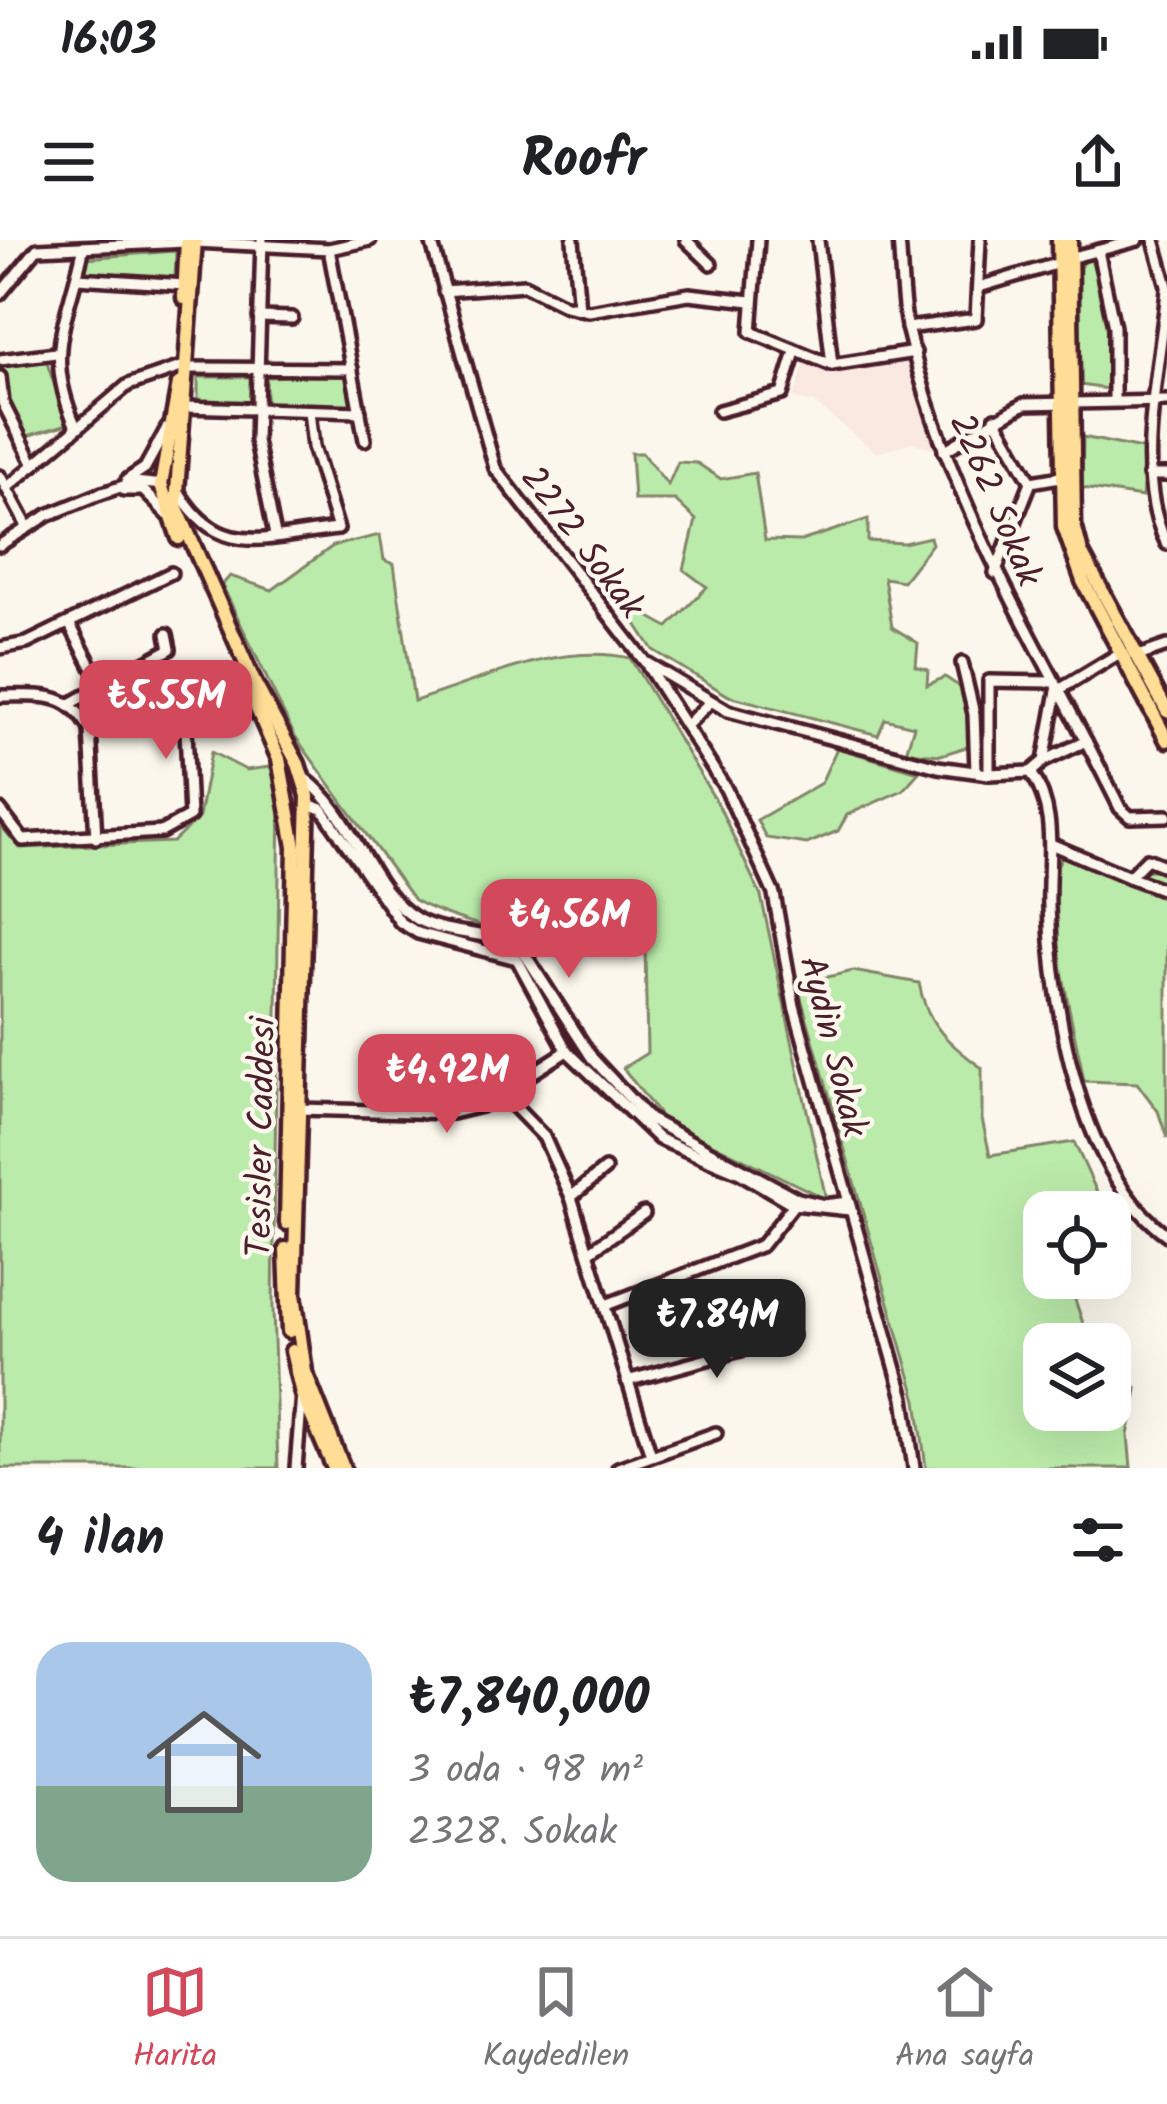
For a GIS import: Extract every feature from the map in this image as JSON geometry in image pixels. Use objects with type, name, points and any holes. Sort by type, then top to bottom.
[{"type":"main road","points":[[1059,240],[1065,402],[1077,538],[1167,711]]},
{"type":"main road","points":[[1070,240],[1060,477],[1073,559],[1167,740]]},
{"type":"main road","points":[[191,241],[184,285],[185,368],[170,423],[168,486],[182,526],[304,778],[308,804],[296,1322],[310,1391],[344,1468]]},
{"type":"main road","points":[[168,486],[184,407],[191,241]]},
{"type":"main road","name":"Tesisler Caddesi","points":[[168,486],[169,516],[286,783],[289,800],[296,874],[286,1289],[302,1394],[334,1468]]},
{"type":"main road","points":[[286,783],[304,778]]},
{"type":"main road","points":[[289,800],[308,804]]},
{"type":"street","points":[[24,240],[37,250],[191,241],[329,249],[370,240]]},
{"type":"street","name":"2272 Sokak","points":[[431,240],[495,468],[646,662]]},
{"type":"street","points":[[573,240],[579,309]]},
{"type":"street","points":[[686,240],[711,264]]},
{"type":"street","points":[[758,240],[751,332],[832,365],[915,352]]},
{"type":"street","points":[[818,240],[832,365]]},
{"type":"street","name":"2262 Sokak","points":[[899,240],[907,328],[944,451],[995,573],[1124,814],[1167,816]]},
{"type":"street","points":[[907,328],[969,324],[979,308],[980,240]]},
{"type":"street","points":[[1077,256],[1138,240]]},
{"type":"street","points":[[1154,240],[1167,288],[1162,401],[1149,475],[1153,518],[1167,544]]},
{"type":"street","points":[[262,245],[258,461],[275,535]]},
{"type":"street","points":[[329,249],[364,440]]},
{"type":"street","points":[[0,294],[37,250]]},
{"type":"street","points":[[76,427],[58,378],[56,352],[83,250]]},
{"type":"street","points":[[1098,250],[1114,327],[1114,401]]},
{"type":"street","points":[[980,286],[1060,263]]},
{"type":"street","points":[[77,278],[184,285]]},
{"type":"street","points":[[444,291],[524,285],[579,309],[605,310],[689,295],[751,301]]},
{"type":"street","points":[[259,317],[292,318]]},
{"type":"street","points":[[0,360],[56,352]]},
{"type":"street","points":[[719,411],[782,394],[795,352]]},
{"type":"street","points":[[9,486],[128,385],[185,368],[352,369]]},
{"type":"street","points":[[0,377],[3,403],[34,465]]},
{"type":"street","points":[[944,451],[1011,407],[1162,401]]},
{"type":"street","points":[[184,407],[360,412]]},
{"type":"street","points":[[0,545],[27,526],[135,482],[168,486],[190,514],[219,536],[338,529],[313,447],[309,411]]},
{"type":"street","points":[[995,418],[1030,482],[995,573]]},
{"type":"street","points":[[100,494],[145,468],[170,423]]},
{"type":"street","points":[[1149,475],[1167,475]]},
{"type":"street","points":[[0,476],[27,526]]},
{"type":"street","points":[[1030,482],[1060,477]]},
{"type":"street","points":[[100,494],[143,490],[169,516]]},
{"type":"street","points":[[0,648],[27,643],[171,573]]},
{"type":"street","points":[[68,623],[103,688]]},
{"type":"street","points":[[72,704],[155,662],[170,649],[166,634]]},
{"type":"street","points":[[1138,656],[1167,646]]},
{"type":"street","points":[[989,774],[989,681],[1054,686],[1120,652]]},
{"type":"street","points":[[646,662],[709,703],[938,767],[989,774],[1031,772],[1044,760],[1085,741]]},
{"type":"street","name":"Aydin Sokak","points":[[646,662],[746,826],[774,894],[794,1006],[904,1397],[914,1468]]},
{"type":"street","points":[[962,663],[974,714],[976,771]]},
{"type":"street","points":[[1044,760],[1054,686]]},
{"type":"street","points":[[0,810],[23,840],[161,832],[190,816],[186,730],[166,692],[90,729]]},
{"type":"street","points":[[0,696],[43,695],[72,704],[90,729],[96,838]]},
{"type":"street","points":[[687,725],[709,703]]},
{"type":"street","points":[[1031,772],[1053,845],[1051,941],[1086,1125],[1128,1200],[1167,1235]]},
{"type":"street","points":[[304,778],[344,816],[391,892],[414,918],[519,945],[585,1048],[649,1119],[796,1202]]},
{"type":"street","points":[[308,804],[322,809],[400,922],[418,933],[518,959],[567,1051],[659,1138],[796,1202],[849,1206]]},
{"type":"street","points":[[1053,845],[1167,891]]},
{"type":"street","points":[[1129,877],[1147,859],[1167,867]]},
{"type":"street","points":[[447,1037],[544,1137],[571,1197],[650,1452],[650,1459],[618,1468]]},
{"type":"street","points":[[298,1109],[423,1112],[481,1106],[567,1051]]},
{"type":"street","points":[[423,1112],[424,1077]]},
{"type":"street","points":[[571,1197],[605,1169]]},
{"type":"street","points":[[606,1305],[762,1245],[796,1202]]},
{"type":"street","points":[[589,1252],[644,1213]]},
{"type":"street","points":[[627,1381],[793,1336]]},
{"type":"street","points":[[296,1468],[302,1394]]},
{"type":"street","points":[[650,1452],[716,1433]]},
{"type":"shaded area","points":[[908,359],[939,451],[912,442],[877,453],[814,403],[793,399],[806,360],[836,373]]},
{"type":"green space","points":[[176,251],[175,281],[81,274],[85,258]]},
{"type":"green space","points":[[1091,258],[1112,332],[1108,389],[1080,385],[1080,268],[1084,259]]},
{"type":"green space","points":[[45,357],[68,424],[24,437],[6,400],[2,365]]},
{"type":"green space","points":[[346,374],[353,407],[266,404],[266,377]]},
{"type":"green space","points":[[198,377],[251,377],[251,402],[198,402]]},
{"type":"green space","points":[[1083,437],[1146,450],[1142,497],[1082,488]]},
{"type":"green space","points":[[631,453],[642,453],[668,485],[678,462],[697,463],[721,479],[755,473],[765,540],[801,541],[868,519],[868,541],[904,543],[930,537],[932,544],[903,581],[884,578],[892,627],[918,643],[916,666],[928,670],[927,685],[945,677],[966,691],[973,745],[941,755],[906,752],[914,726],[885,719],[878,735],[729,696],[653,650],[621,601],[668,627],[707,587],[684,570],[696,520],[675,500],[634,500]]},
{"type":"green space","points":[[380,535],[384,560],[394,564],[414,701],[548,659],[603,654],[630,658],[719,806],[761,896],[826,1199],[663,1120],[623,1068],[647,1053],[645,947],[614,936],[551,953],[414,900],[294,735],[222,585],[230,576],[272,590],[333,546]]},
{"type":"green space","points":[[837,748],[919,772],[903,790],[847,815],[838,831],[807,844],[766,838],[757,820],[821,783]]},
{"type":"green space","points":[[211,752],[246,770],[271,767],[280,798],[273,1307],[278,1468],[0,1468],[0,825],[20,848],[173,842],[199,817]]},
{"type":"green space","points":[[1062,856],[1132,883],[1139,871],[1167,869],[1167,1138],[1158,1111],[1137,1083],[1084,1081],[1056,931],[1056,875]]},
{"type":"green space","points":[[853,971],[919,983],[927,1010],[941,1032],[982,1068],[982,1119],[990,1155],[1074,1142],[1096,1191],[1023,1191],[1023,1299],[1075,1299],[1083,1323],[1023,1323],[1023,1431],[1129,1431],[1131,1468],[926,1468],[917,1400],[797,984]]},
{"type":"green space","points":[[1131,1380],[1137,1390],[1131,1420]]}]
